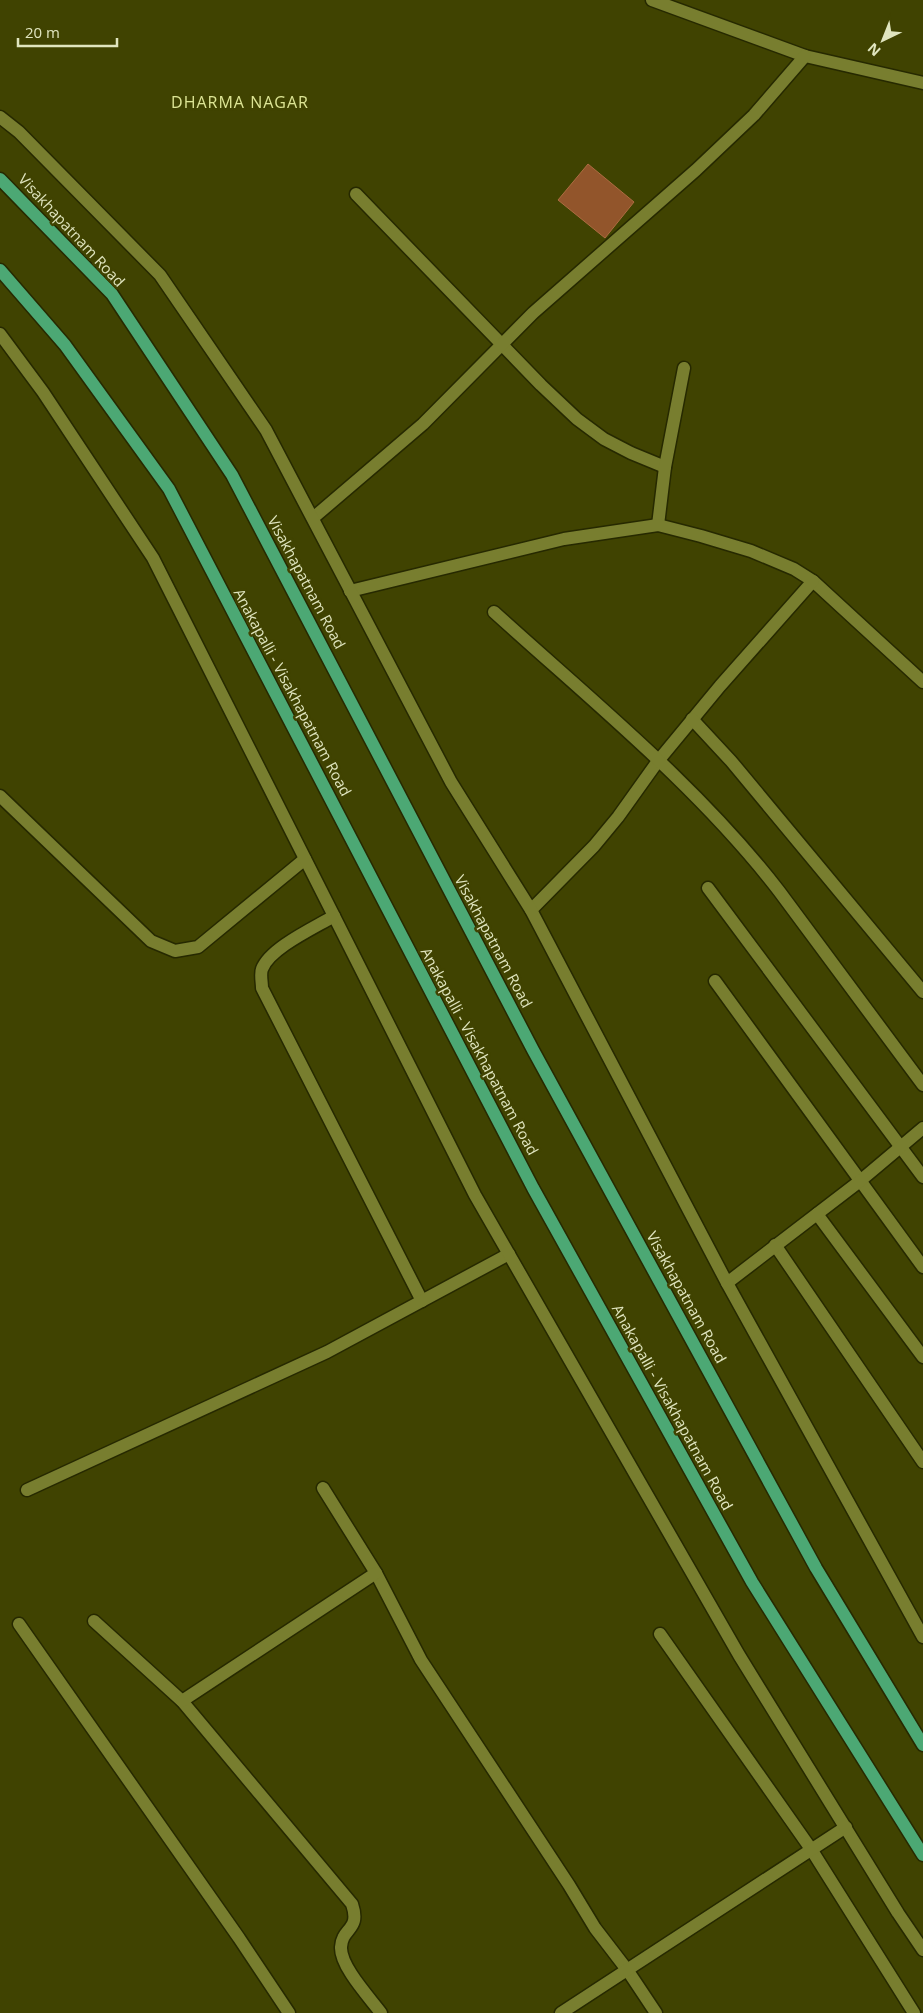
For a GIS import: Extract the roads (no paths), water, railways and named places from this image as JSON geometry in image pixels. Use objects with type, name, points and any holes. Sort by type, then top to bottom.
[{"type":"main road","name":"Visakhapatnam Road","points":[[0,179],[112,294],[232,475],[543,1068],[816,1568],[923,1745]]},
{"type":"main road","name":"Anakapalli - Visakhapatnam Road","points":[[0,270],[65,344],[169,490],[533,1188],[752,1582],[923,1856]]},
{"type":"street","points":[[652,0],[805,56],[923,83]]},
{"type":"street","points":[[312,518],[423,424],[533,312],[696,170],[754,115],[805,56]]},
{"type":"street","points":[[0,117],[19,132],[160,275],[266,430],[451,782],[532,910],[728,1283],[923,1637]]},
{"type":"street","points":[[356,194],[541,385],[584,424],[604,439],[631,453],[665,466]]},
{"type":"street","points":[[0,334],[43,392],[153,558],[475,1195],[738,1655],[898,1913],[923,1950]]},
{"type":"street","points":[[658,525],[665,466],[684,368]]},
{"type":"street","points":[[350,591],[564,539],[658,525],[751,551],[794,569],[813,581],[923,682]]},
{"type":"street","points":[[532,910],[594,846],[618,817],[658,760],[813,581]]},
{"type":"street","points":[[494,612],[658,760],[725,827],[754,860],[923,1085]]},
{"type":"street","points":[[692,719],[731,761],[923,992]]},
{"type":"street","points":[[0,796],[151,940],[175,951],[198,947],[305,859]]},
{"type":"street","points":[[708,888],[923,1178]]},
{"type":"street","points":[[334,916],[278,950],[266,960],[261,971],[262,988],[422,1300]]},
{"type":"street","points":[[715,981],[923,1267]]},
{"type":"street","points":[[728,1283],[860,1181],[923,1128]]},
{"type":"street","points":[[817,1214],[923,1357]]},
{"type":"street","points":[[775,1245],[923,1462]]},
{"type":"street","points":[[26,1490],[327,1352],[509,1254]]},
{"type":"street","points":[[324,1488],[376,1573],[420,1660],[596,1928],[656,2013]]},
{"type":"street","points":[[182,1701],[376,1573]]},
{"type":"street","points":[[94,1621],[182,1701],[352,1904],[356,1915],[353,1926],[341,1945],[342,1956],[350,1971],[381,2013]]},
{"type":"street","points":[[19,1624],[289,2013]]},
{"type":"street","points":[[660,1634],[811,1849],[914,2013]]},
{"type":"street","points":[[562,2013],[846,1827]]},
{"type":"district","name":"DHARMA NAGAR","points":[[240,102]]}]
